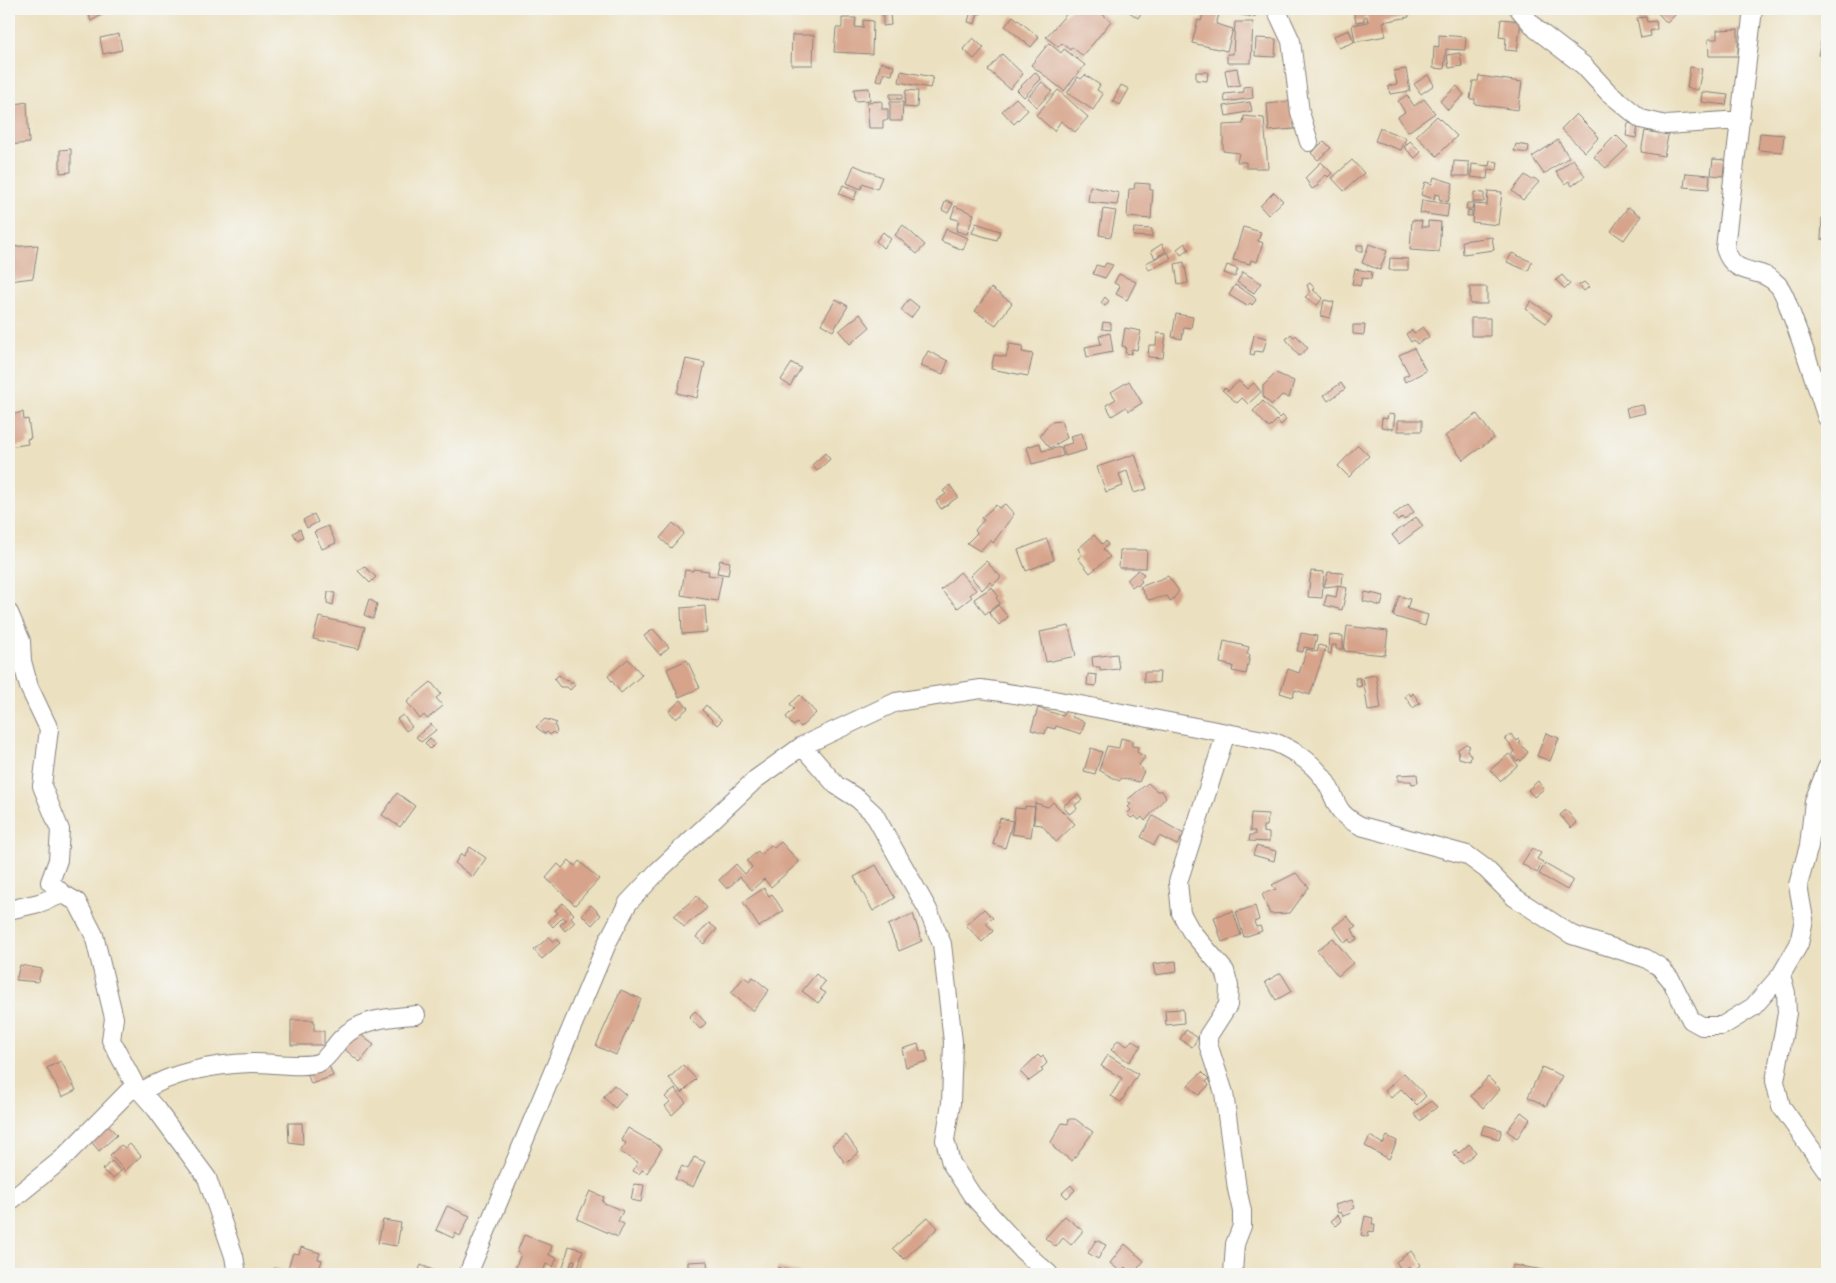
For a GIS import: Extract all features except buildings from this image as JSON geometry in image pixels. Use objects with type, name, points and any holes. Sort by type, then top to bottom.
[{"type":"street","points":[[1276,9],[1291,42],[1300,112],[1309,142]]},
{"type":"street","points":[[1520,9],[1536,29],[1584,65],[1608,92],[1641,119],[1666,125],[1741,120]]},
{"type":"street","points":[[1753,9],[1725,248],[1728,258],[1735,267],[1770,276],[1782,289],[1804,346],[1827,418]]},
{"type":"street","points":[[9,613],[21,640],[22,661],[29,686],[49,729],[42,786],[60,830],[58,860],[50,882],[63,894],[77,902],[94,936],[114,1018],[111,1040],[138,1089],[207,1178],[234,1256],[237,1274]]},
{"type":"street","points":[[468,1274],[608,941],[628,903],[658,871],[756,779],[802,746],[896,702],[981,689],[1054,700],[1274,742],[1298,753],[1322,776],[1338,810],[1347,819],[1361,826],[1467,855],[1486,869],[1514,897],[1572,934],[1645,958],[1660,967],[1671,980],[1691,1020],[1702,1026],[1722,1026],[1753,1007],[1781,975],[1799,944],[1804,919],[1798,885],[1809,846],[1814,802],[1827,768]]},
{"type":"street","points":[[1226,732],[1178,882],[1181,912],[1191,931],[1225,971],[1229,986],[1228,1005],[1208,1036],[1224,1094],[1236,1189],[1242,1211],[1242,1226],[1235,1244],[1233,1274]]},
{"type":"street","points":[[802,746],[836,785],[858,799],[874,814],[928,910],[942,944],[953,1042],[951,1104],[945,1140],[951,1163],[972,1195],[1023,1251],[1049,1274]]},
{"type":"street","points":[[9,910],[39,903],[63,894]]},
{"type":"street","points":[[1781,975],[1786,993],[1787,1013],[1775,1082],[1780,1106],[1827,1171]]},
{"type":"street","points":[[9,1202],[61,1160],[138,1089],[192,1071],[250,1063],[309,1064],[320,1062],[342,1037],[360,1025],[386,1017],[416,1015]]}]
